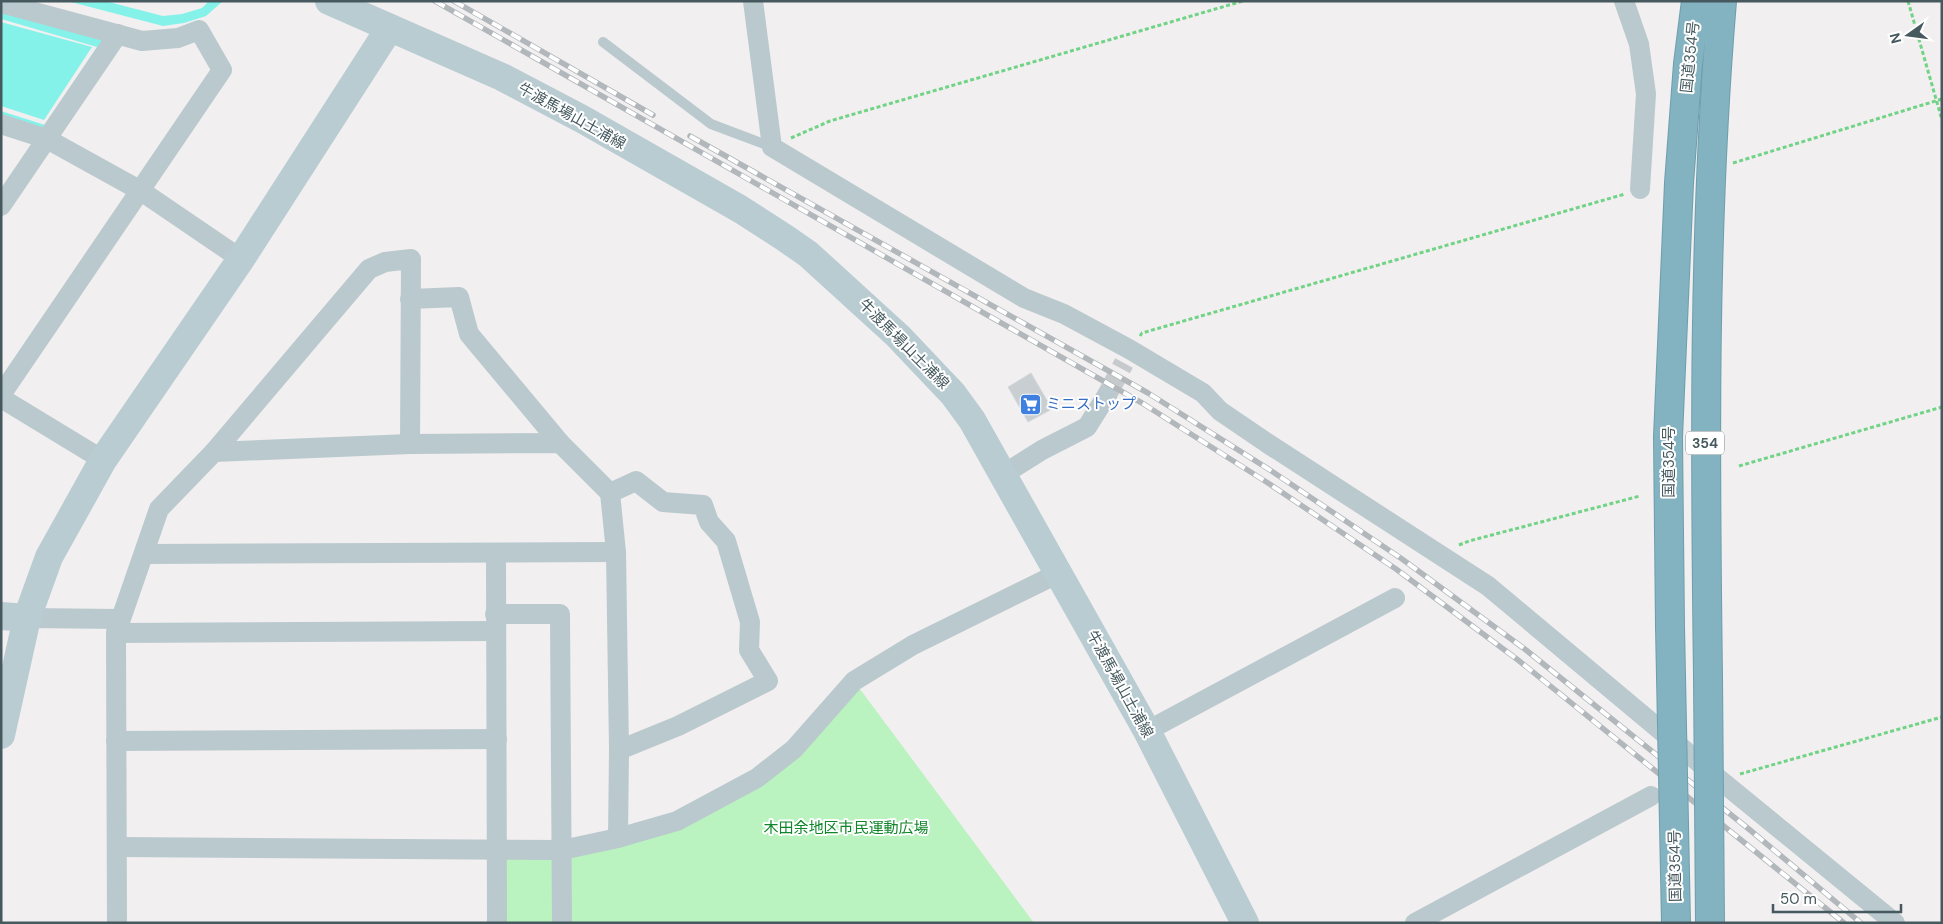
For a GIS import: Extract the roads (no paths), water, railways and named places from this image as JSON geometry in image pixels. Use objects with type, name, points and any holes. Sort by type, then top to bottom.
[{"type":"highway","name":"国道354号","points":[[1676,923],[1668,427],[1679,183],[1688,64],[1696,1]]},
{"type":"highway","name":"国道354号","points":[[1710,923],[1705,438],[1706,322],[1710,198],[1722,1]]},
{"type":"main road","name":"牛渡馬場山土浦線","points":[[329,1],[389,29],[502,77],[582,119],[740,210],[808,254],[898,336],[954,394],[1004,474],[1147,731],[1245,923]]},
{"type":"main road","points":[[1,735],[14,617],[103,460],[241,259],[389,29]]},
{"type":"street","points":[[753,1],[772,147],[1024,298],[1064,314],[1126,356],[1203,393],[1220,411],[1267,443],[1488,586],[1895,923]]},
{"type":"street","points":[[1624,1],[1639,44],[1646,94],[1640,190]]},
{"type":"street","points":[[1,3],[142,41],[178,38],[199,30],[222,70],[1,396],[103,460]]},
{"type":"street","points":[[1,206],[118,34]]},
{"type":"street","points":[[1,124],[47,139],[141,191],[241,259]]},
{"type":"street","points":[[117,923],[116,742],[118,626],[160,509],[214,452],[370,269],[385,262],[410,259],[410,444]]},
{"type":"street","points":[[410,299],[459,297],[469,334],[560,443],[610,493],[616,552],[619,750],[618,838]]},
{"type":"street","points":[[1004,474],[1042,450],[1087,427],[1107,395]]},
{"type":"street","points":[[214,452],[410,444],[560,443]]},
{"type":"street","points":[[610,493],[636,481],[663,502],[703,505],[709,522],[726,541],[750,622],[749,650],[768,682],[678,726],[619,750]]},
{"type":"street","points":[[144,554],[616,552]]},
{"type":"street","points":[[496,554],[497,923]]},
{"type":"street","points":[[118,847],[497,848],[562,850],[618,838],[677,821],[757,778],[794,749],[854,681],[913,645],[1059,573]]},
{"type":"street","points":[[1147,731],[1395,598]]},
{"type":"street","points":[[14,617],[118,626],[495,623],[560,614],[562,923]]},
{"type":"street","points":[[116,742],[497,739]]},
{"type":"street","points":[[1415,923],[1651,796]]},
{"type":"lane","points":[[603,42],[711,124],[772,147]]},
{"type":"water","points":[[67,1],[105,1],[163,16],[182,14],[202,8],[209,1],[223,1],[206,16],[184,23],[163,26]]},
{"type":"water","points":[[1,6],[113,36],[46,134],[1,119],[1,111],[45,125],[97,47],[1,19]]},
{"type":"water","points":[[1,22],[92,47],[44,120],[1,106]]},
{"type":"tunnel","points":[[1107,395],[1124,363]]},
{"type":"railway","points":[[435,1],[1142,403],[1268,483],[1396,569],[1518,660],[1844,923]]},
{"type":"railway","points":[[454,1],[653,115]]},
{"type":"railway","points":[[690,136],[1148,393],[1273,472],[1402,559],[1526,650],[1750,830],[1861,923]]},
{"type":"place","name":"ミニストップ","points":[[1030,404]]},
{"type":"park label","name":"木田余地区市民運動広場","points":[[846,828]]}]
